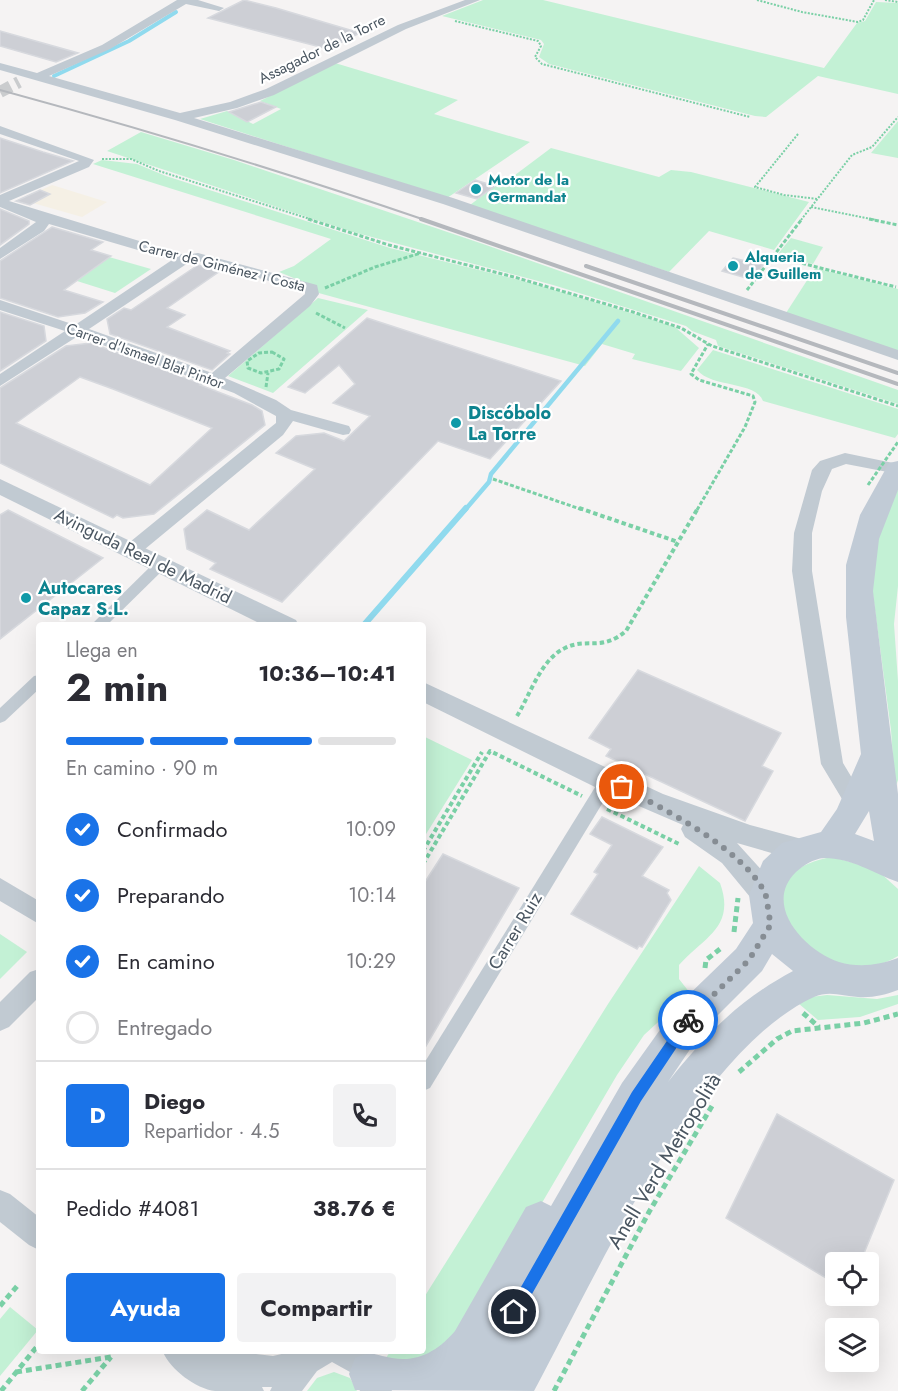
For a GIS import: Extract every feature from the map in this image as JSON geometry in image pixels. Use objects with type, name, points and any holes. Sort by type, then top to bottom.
[{"type":"main road","points":[[887,478],[872,513],[860,567],[862,628],[876,755],[892,805],[898,867]]},
{"type":"main road","points":[[815,846],[856,803],[876,755]]},
{"type":"main road","points":[[364,1372],[391,1387],[404,1388],[425,1383],[450,1368],[469,1349],[626,1078],[749,960],[758,903],[770,875],[782,860],[815,846],[854,846],[877,854],[898,867]]},
{"type":"main road","points":[[758,903],[785,946],[800,958],[834,977],[861,982],[887,979],[898,974]]},
{"type":"main road","points":[[510,1391],[632,1169],[687,1087],[734,1034],[759,1013],[809,981],[834,977]]},
{"type":"main road","points":[[469,1391],[636,1096],[690,1018]]},
{"type":"street","points":[[19,82],[106,47],[184,0],[219,8]]},
{"type":"street","name":"Assagador de la Torre","points":[[179,117],[233,105],[270,92],[382,36],[475,0]]},
{"type":"street","points":[[0,66],[179,117],[448,201],[898,355]]},
{"type":"street","points":[[0,130],[84,156],[88,160],[84,164],[0,201]]},
{"type":"street","points":[[0,255],[39,228],[43,222],[39,215],[19,201],[20,196],[29,189]]},
{"type":"street","name":"Carrer de Giménez i Costa","points":[[0,201],[184,259],[198,257],[308,286],[313,291],[305,303],[213,380]]},
{"type":"street","points":[[0,381],[76,330],[102,316],[184,259]]},
{"type":"street","name":"Carrer d'Ismael Blat Pintor","points":[[0,305],[213,380],[274,404],[285,414],[343,430]]},
{"type":"street","points":[[132,550],[277,431],[284,424],[285,414]]},
{"type":"street","points":[[856,803],[832,764],[802,571],[803,533],[813,491],[821,470],[826,465],[845,458],[887,478]]},
{"type":"street","name":"Avinguda Real de Madrid","points":[[0,486],[279,622]]},
{"type":"street","points":[[100,622],[161,564]]},
{"type":"street","points":[[0,717],[36,683]]},
{"type":"street","points":[[426,692],[507,732],[603,793],[635,794],[721,828],[815,846]]},
{"type":"street","name":"Carrer Ruiz","points":[[426,1077],[603,793]]},
{"type":"street","points":[[635,794],[714,841],[732,855],[758,903]]},
{"type":"street","points":[[0,888],[36,912]]},
{"type":"street","points":[[0,1019],[36,983]]},
{"type":"street","points":[[0,1204],[36,1233]]},
{"type":"street","points":[[181,1354],[202,1370],[248,1391]]},
{"type":"street","points":[[211,1354],[240,1366],[262,1371],[282,1370],[313,1355]]},
{"type":"street","points":[[286,1391],[294,1372],[313,1355]]},
{"type":"path","points":[[757,0],[802,12],[858,22],[863,20],[874,0]]},
{"type":"path","points":[[885,0],[898,2]]},
{"type":"path","points":[[434,16],[538,41],[541,46],[535,57],[542,64],[750,117]]},
{"type":"path","points":[[739,301],[852,154],[872,147],[898,117]]},
{"type":"path","points":[[798,134],[755,187],[792,197],[819,199]]},
{"type":"path","points":[[84,164],[108,158],[131,159],[159,171],[308,219],[633,312],[681,328],[708,344],[898,406]]},
{"type":"path","points":[[811,206],[898,225]]},
{"type":"path","points":[[313,291],[357,277],[375,267],[407,261],[421,253]]},
{"type":"path","points":[[773,256],[896,287]]},
{"type":"path","points":[[308,320],[317,313],[345,328]]},
{"type":"path","points":[[507,732],[557,652],[572,646],[613,642],[626,631],[745,427],[755,402],[753,396],[693,377],[691,370],[708,344]]},
{"type":"path","points":[[275,353],[279,347]]},
{"type":"path","points":[[275,353],[284,359],[279,369],[261,373],[248,368],[247,361],[254,355],[275,353]]},
{"type":"path","points":[[887,478],[898,442]]},
{"type":"path","points":[[493,479],[678,542]]},
{"type":"path","points":[[426,859],[490,751],[582,796]]},
{"type":"path","points":[[426,846],[482,752]]},
{"type":"path","points":[[603,793],[687,848]]},
{"type":"path","points":[[729,941],[736,924],[758,903]]},
{"type":"path","points":[[710,975],[706,969],[705,960],[722,947]]},
{"type":"path","points":[[795,1006],[819,1026]]},
{"type":"path","name":"Anell Verd Metropolità","points":[[732,1078],[777,1038],[792,1030],[864,1023],[898,1014]]},
{"type":"path","name":"Anell Verd Metropolità","points":[[554,1391],[649,1212],[718,1095]]},
{"type":"path","points":[[0,1306],[18,1285]]},
{"type":"path","points":[[2,1391],[36,1348]]},
{"type":"path","points":[[16,1372],[111,1357],[82,1391]]},
{"type":"green space","points":[[483,0],[543,0],[824,68],[857,23],[865,21],[876,2],[898,3],[898,94],[818,76],[766,117],[755,116],[549,64],[539,57],[544,44],[541,40],[442,16]]},
{"type":"green space","points":[[335,63],[458,100],[434,114],[530,142],[447,198],[200,119],[227,111],[253,124],[281,109],[260,101]]},
{"type":"green space","points":[[898,121],[898,158],[871,153]]},
{"type":"green space","points":[[141,132],[234,160],[486,245],[898,390],[898,404],[718,346],[716,340],[692,331],[686,326],[553,285],[353,232],[107,151]]},
{"type":"green space","points":[[551,148],[659,177],[671,170],[691,172],[809,202],[774,250],[709,231],[669,272],[470,205],[495,186],[499,187]]},
{"type":"green space","points":[[102,160],[137,164],[166,176],[390,248],[531,283],[641,316],[675,327],[699,348],[681,371],[632,359],[635,354],[602,344],[585,366],[315,292],[313,286],[279,272],[294,266],[331,239],[93,164]]},
{"type":"green space","points":[[791,238],[823,247],[813,264],[777,255]]},
{"type":"green space","points":[[109,257],[151,269],[115,293],[77,281]]},
{"type":"green space","points":[[815,268],[898,289],[898,351],[786,313]]},
{"type":"green space","points":[[318,298],[368,310],[273,393],[228,376]]},
{"type":"green space","points":[[713,350],[898,409],[898,434],[895,438],[763,401],[752,390],[704,376],[697,370]]},
{"type":"green space","points":[[898,489],[898,586],[894,624],[898,681],[898,780],[895,788],[891,730],[873,595],[873,566],[878,538]]},
{"type":"green space","points":[[426,737],[472,760],[426,834]]},
{"type":"green space","points":[[832,857],[876,869],[898,889],[898,956],[868,967],[838,964],[812,951],[793,932],[783,909],[784,887],[799,868]]},
{"type":"green space","points":[[699,866],[720,883],[724,910],[715,930],[679,965],[679,979],[690,993],[644,1035],[617,1075],[461,1341],[448,1357],[383,1362],[389,1354],[426,1354],[426,1294],[608,1004]]},
{"type":"green space","points":[[0,934],[27,952],[0,979]]},
{"type":"green space","points":[[827,995],[877,999],[898,995],[898,1004],[860,1017],[818,1020],[798,1003],[811,997]]},
{"type":"green space","points":[[10,1307],[36,1328],[36,1332],[0,1376],[0,1319]]},
{"type":"green space","points":[[334,1372],[350,1378],[357,1391],[307,1391],[317,1378]]},
{"type":"sand","points":[[52,185],[107,202],[82,217],[33,203],[49,194],[41,190]]},
{"type":"building","points":[[244,0],[360,33],[328,49],[208,18]]},
{"type":"building","points":[[0,31],[78,53],[56,62],[0,46]]},
{"type":"building","points":[[261,102],[276,107],[247,122],[229,112]]},
{"type":"building","points":[[0,138],[43,152],[73,161],[0,193]]},
{"type":"building","name":"Motor de la Germandat","points":[[475,180],[495,186],[477,199],[456,193]]},
{"type":"building","points":[[40,190],[50,194],[30,205],[16,201]]},
{"type":"building","points":[[0,209],[29,221],[29,224],[0,245]]},
{"type":"building","points":[[52,227],[103,242],[91,250],[111,256],[64,290],[103,302],[85,313],[58,317],[0,298],[0,261]]},
{"type":"building","name":"Alqueria de Guillem","points":[[733,258],[763,265],[753,280],[722,271]]},
{"type":"building","points":[[198,265],[220,271],[167,308],[185,315],[167,327],[230,351],[227,353],[230,354],[212,370],[110,334],[107,319],[124,308],[131,310]]},
{"type":"building","points":[[0,312],[44,326],[46,341],[0,371]]},
{"type":"building","points":[[367,318],[561,381],[490,459],[438,441],[282,602],[210,569],[216,563],[187,549],[184,529],[207,510],[249,530],[315,469],[276,453],[296,436],[324,433],[344,441],[370,416],[333,403],[355,384],[339,365],[305,393],[288,387]]},
{"type":"building","points":[[91,343],[202,384],[200,385],[262,411],[265,425],[154,514],[123,518],[117,515],[113,518],[0,463],[0,388],[66,346]],"holes":[[[80,377],[212,428],[150,485],[16,423]]]},
{"type":"building","name":"Autocares Capaz S.L.","points":[[8,510],[103,558],[0,639],[0,515]]},
{"type":"building","points":[[638,670],[781,733],[762,766],[773,771],[745,821],[606,756],[611,749],[589,738]]},
{"type":"building","points":[[602,817],[663,847],[642,876],[669,890],[667,893],[671,900],[642,947],[639,946],[637,949],[571,914],[598,874],[594,872],[612,845],[590,834]]},
{"type":"building","points":[[443,854],[519,888],[426,1046],[426,880]]},
{"type":"building","points":[[777,1114],[894,1180],[865,1252],[825,1252],[825,1277],[726,1218]]},
{"type":"waterway","points":[[54,76],[129,41],[176,12]]},
{"type":"waterway","points":[[465,510],[489,482],[491,474],[618,321]]},
{"type":"waterway","points":[[366,622],[466,508]]},
{"type":"tunnel","points":[[0,92],[19,82]]},
{"type":"railway","points":[[0,90],[214,152],[425,220]]},
{"type":"railway","points":[[421,219],[898,384]]},
{"type":"railway","points":[[586,266],[898,373]]},
{"type":"way so far","points":[[622,787],[714,841],[732,855],[765,894],[766,909],[771,924],[749,960],[722,984],[688,1020]]},
{"type":"place","name":"Motor de la Germandat","points":[[476,189]]},
{"type":"place","name":"Alqueria de Guillem","points":[[733,266]]},
{"type":"place","name":"Discóbolo La Torre","points":[[456,423]]},
{"type":"place","name":"Autocares Capaz S.L.","points":[[26,598]]},
{"type":"route","points":[[514,1312],[636,1096],[688,1020]]}]
